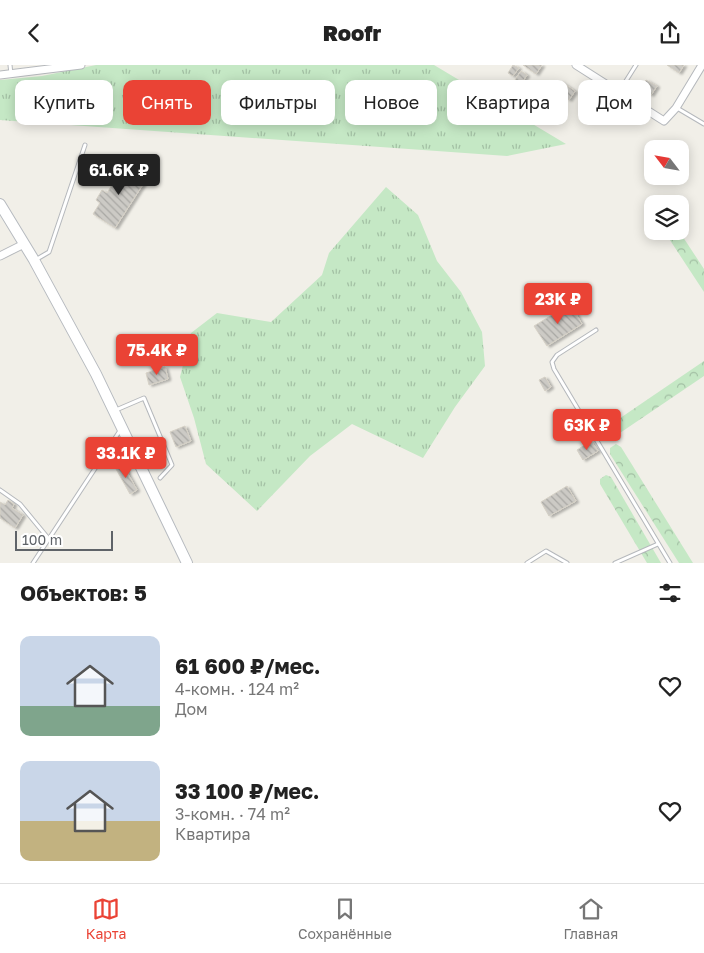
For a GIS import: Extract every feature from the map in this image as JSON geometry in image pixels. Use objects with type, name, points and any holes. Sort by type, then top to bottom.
[{"type":"street","points":[[0,75],[81,65]]},
{"type":"street","points":[[651,113],[664,121],[676,108],[702,65]]},
{"type":"street","points":[[579,66],[601,80]]},
{"type":"street","points":[[0,204],[34,261],[96,374],[186,563]]},
{"type":"street","points":[[0,256],[24,244]]},
{"type":"lane","points":[[10,65],[12,74]]},
{"type":"lane","points":[[627,80],[636,65]]},
{"type":"lane","points":[[676,108],[704,125]]},
{"type":"lane","points":[[34,261],[49,252],[85,145]]},
{"type":"lane","points":[[596,330],[556,355],[552,362],[554,369],[670,563]]},
{"type":"lane","points":[[113,411],[144,398],[172,465],[160,478]]},
{"type":"lane","points":[[33,563],[121,428]]},
{"type":"lane","points":[[0,490],[20,504],[48,538]]},
{"type":"lane","points":[[615,563],[658,544]]},
{"type":"lane","points":[[526,563],[546,551],[567,563]]},
{"type":"green space","points":[[96,65],[434,65],[459,80],[447,80],[447,125],[534,125],[566,144],[507,156],[70,125],[113,125],[113,80],[15,80],[15,121],[0,120],[0,80],[42,76]]},
{"type":"green space","points":[[386,187],[418,215],[437,261],[461,292],[482,332],[485,366],[455,407],[423,458],[352,424],[310,456],[257,511],[206,464],[194,418],[180,377],[191,333],[217,313],[271,322],[322,275],[329,253]]},
{"type":"green space","points":[[670,240],[685,240],[704,269],[704,292]]},
{"type":"green space","points":[[704,361],[704,376],[614,437],[605,436],[607,427]]},
{"type":"green space","points":[[616,444],[621,447],[693,563],[679,563],[610,454],[610,448]]},
{"type":"green space","points":[[606,475],[611,477],[661,563],[647,563],[600,484],[600,479]]},
{"type":"building","points":[[513,65],[519,68],[513,76],[508,73]]},
{"type":"building","points":[[523,65],[542,65],[536,74]]},
{"type":"building","points":[[667,65],[684,65],[679,73]]},
{"type":"building","points":[[521,71],[527,75],[524,80],[515,80]]},
{"type":"building","points":[[651,83],[657,86],[651,95]]},
{"type":"building","points":[[568,86],[575,91],[568,99]]},
{"type":"building","points":[[125,164],[147,178],[115,228],[93,214],[100,203],[96,200],[102,190],[107,193]]},
{"type":"building","points":[[557,291],[561,297],[548,305],[544,299]]},
{"type":"building","points":[[570,304],[582,324],[547,346],[534,326]]},
{"type":"building","points":[[165,367],[168,379],[149,385],[146,373]]},
{"type":"building","points":[[545,377],[551,387],[545,391],[539,380]]},
{"type":"building","points":[[185,426],[191,441],[176,447],[170,432]]},
{"type":"building","points":[[591,441],[598,451],[583,460],[577,450]]},
{"type":"building","points":[[123,465],[137,490],[130,494],[116,469]]},
{"type":"building","points":[[567,486],[576,501],[549,516],[541,502]]},
{"type":"building","points":[[8,500],[14,504],[12,508],[23,515],[15,528],[0,518],[0,502],[5,505]]}]
